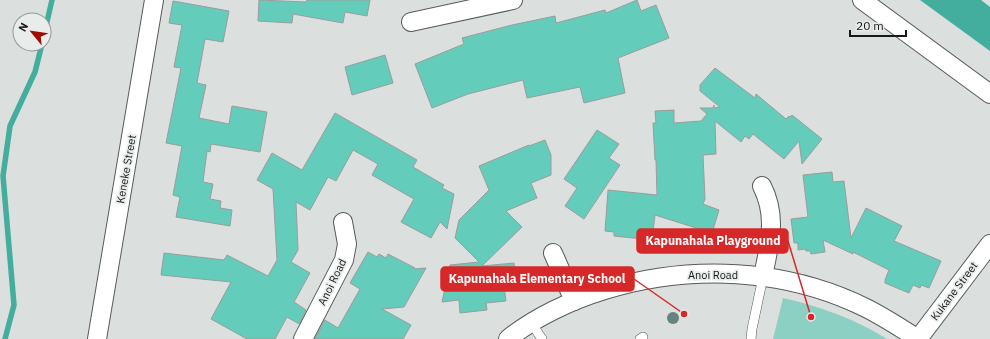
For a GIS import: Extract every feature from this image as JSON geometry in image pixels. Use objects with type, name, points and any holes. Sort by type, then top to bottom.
[{"type":"street","name":"Keneke Street","points":[[97,339],[154,0]]},
{"type":"street","points":[[411,22],[513,0]]},
{"type":"street","points":[[862,0],[990,94]]},
{"type":"street","points":[[762,186],[769,202],[772,219],[763,277]]},
{"type":"street","name":"Anoi Road","points":[[303,339],[344,260],[347,244],[344,222]]},
{"type":"street","name":"Kukane Street","points":[[918,339],[990,244]]},
{"type":"street","points":[[553,253],[574,301]]},
{"type":"street","name":"Anoi Road","points":[[508,339],[574,301],[626,284],[670,276],[715,274],[763,277],[806,286],[865,308],[892,322],[918,339]]},
{"type":"lane","points":[[751,339],[763,277]]},
{"type":"lane","points":[[532,324],[542,339]]},
{"type":"shaded area","points":[[920,0],[981,0],[990,7],[990,51]]},
{"type":"shaded area","points":[[783,298],[810,305],[850,319],[887,339],[773,339]]},
{"type":"building","points":[[259,0],[306,2],[307,0],[370,0],[367,16],[345,12],[343,23],[293,14],[292,23],[258,21]]},
{"type":"building","points":[[637,0],[641,11],[656,5],[669,38],[618,58],[625,93],[584,103],[580,87],[527,98],[523,80],[468,94],[432,108],[415,64],[464,44],[462,38],[555,16],[556,23],[605,10],[606,13]]},
{"type":"building","points":[[173,1],[229,11],[223,42],[205,39],[197,83],[206,85],[199,118],[229,124],[232,106],[267,112],[260,152],[211,144],[210,152],[207,151],[203,182],[213,184],[210,199],[221,201],[220,208],[232,210],[230,226],[176,217],[180,197],[173,195],[182,146],[166,143],[181,68],[174,67],[182,25],[169,23]]},
{"type":"building","points":[[385,55],[393,83],[352,95],[345,67]]},
{"type":"building","points":[[715,68],[755,98],[756,94],[786,119],[792,115],[822,139],[802,164],[799,141],[784,159],[753,134],[749,139],[745,136],[741,142],[715,121],[716,154],[703,155],[705,199],[703,204],[719,210],[712,233],[655,215],[652,240],[614,236],[614,232],[605,231],[608,190],[657,195],[653,123],[656,123],[655,111],[674,110],[674,123],[701,121],[707,114],[700,108],[713,108],[714,105],[714,108],[720,107],[700,91],[700,85]]},
{"type":"building","points":[[335,113],[417,160],[413,167],[444,185],[442,188],[454,194],[447,229],[440,222],[431,238],[401,222],[414,199],[372,175],[378,164],[353,150],[336,181],[328,177],[310,210],[296,202],[298,250],[291,262],[310,273],[294,302],[306,310],[299,324],[287,317],[275,339],[247,339],[211,319],[231,282],[161,275],[164,253],[224,260],[227,255],[268,276],[277,260],[273,189],[257,180],[272,153],[302,170]]},
{"type":"building","points":[[597,130],[619,144],[609,158],[620,165],[584,219],[565,206],[577,188],[564,179]]},
{"type":"building","points":[[545,140],[551,155],[551,175],[531,183],[537,198],[506,211],[522,227],[482,266],[514,263],[516,285],[504,286],[506,301],[486,303],[487,310],[460,313],[459,300],[442,302],[450,265],[479,262],[455,238],[459,220],[489,190],[479,166],[529,145]]},
{"type":"building","points":[[832,172],[833,182],[844,181],[851,238],[866,208],[902,226],[894,241],[941,261],[929,288],[921,285],[920,288],[913,285],[909,293],[885,283],[889,270],[853,252],[853,254],[823,240],[825,252],[811,254],[810,251],[806,251],[805,249],[798,250],[798,243],[794,243],[791,219],[808,217],[803,175]]},
{"type":"building","points":[[368,252],[377,257],[379,254],[386,258],[388,254],[415,268],[414,269],[426,268],[404,307],[382,309],[411,325],[403,339],[315,339],[325,320],[338,328],[360,289],[350,283]]},
{"type":"waterway","points":[[49,12],[52,0]]},
{"type":"waterway","points":[[5,339],[14,305],[3,176],[10,126],[35,72],[40,52]]},
{"type":"place","name":"Kapunahala Elementary School","points":[[684,314]]},
{"type":"place","name":"Kapunahala Playground","points":[[811,317]]}]
